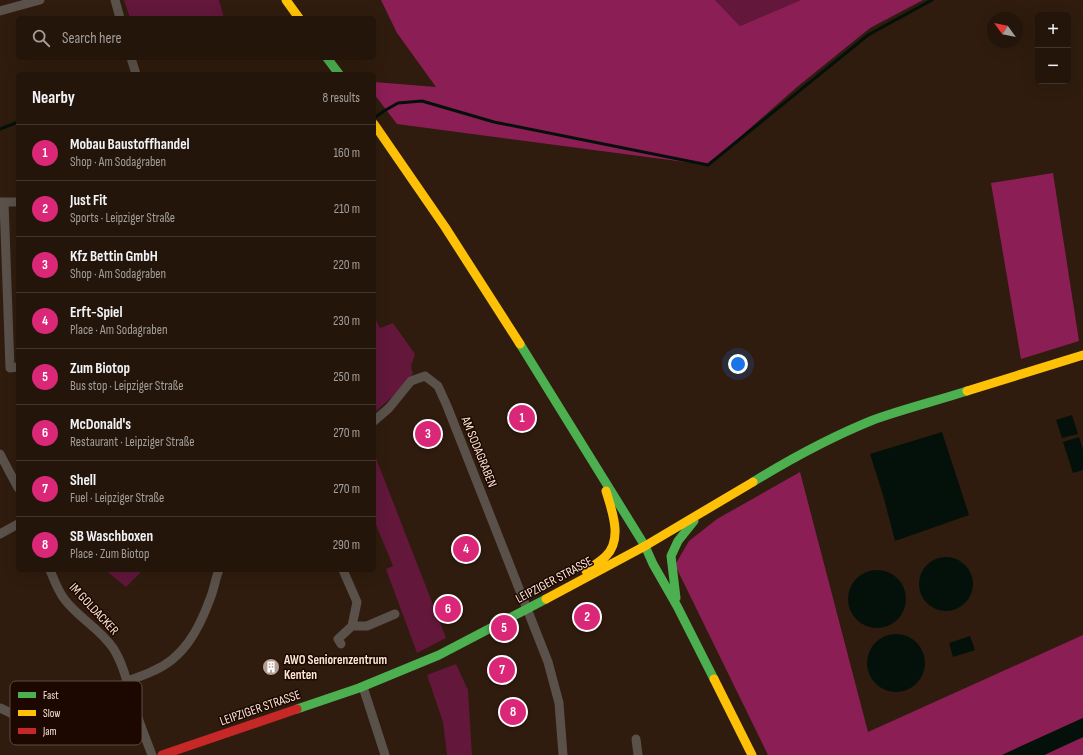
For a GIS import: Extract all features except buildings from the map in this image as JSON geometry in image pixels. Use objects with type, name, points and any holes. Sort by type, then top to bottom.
[{"type":"main road","points":[[286,0],[298,16]]},
{"type":"main road","points":[[328,60],[338,72]]},
{"type":"main road","points":[[376,126],[434,209],[577,434],[645,546],[752,755]]},
{"type":"main road","name":"LEIPZIGER STRASSE","points":[[162,755],[363,687],[439,655],[645,546],[794,457],[823,442],[874,420],[1083,355]]},
{"type":"main road","points":[[543,600],[589,569],[610,550],[614,531],[614,519],[601,475]]},
{"type":"main road","points":[[677,606],[672,556],[678,541],[700,514]]},
{"type":"street","points":[[0,11],[40,0]]},
{"type":"street","points":[[115,0],[119,16]]},
{"type":"street","points":[[132,60],[135,72]]},
{"type":"street","points":[[16,202],[2,202],[10,368],[16,367]]},
{"type":"street","name":"AM SODAGRABEN","points":[[376,419],[389,408],[412,381],[424,376],[438,386],[527,608]]},
{"type":"street","points":[[0,454],[16,484]]},
{"type":"street","points":[[0,534],[16,525]]},
{"type":"street","name":"IM GOLDACKER","points":[[51,572],[58,590],[65,600],[98,631],[112,647],[120,661],[127,681]]},
{"type":"street","points":[[127,681],[154,671],[174,658],[187,646],[202,620],[218,572]]},
{"type":"street","points":[[341,644],[338,639],[352,626],[357,602],[344,572]]},
{"type":"street","points":[[527,608],[548,662],[559,703],[562,755]]},
{"type":"street","points":[[352,626],[367,626],[395,614]]},
{"type":"street","points":[[363,687],[385,755]]},
{"type":"street","points":[[0,708],[10,712]]},
{"type":"street","name":"IM GOLDACKER","points":[[142,728],[152,755]]},
{"type":"street","points":[[636,739],[638,755]]},
{"type":"shaded area","points":[[124,0],[219,0],[223,16],[129,16]]},
{"type":"shaded area","points":[[381,0],[715,0],[740,26],[801,0],[923,0],[870,28],[797,87],[708,165],[397,124],[376,97],[376,82],[436,87],[397,33]]},
{"type":"shaded area","points":[[715,0],[801,0],[740,26]]},
{"type":"shaded area","points":[[1053,173],[1079,341],[1021,359],[991,183]]},
{"type":"shaded area","points":[[376,320],[380,328],[393,323],[415,354],[411,366],[413,374],[393,396],[376,411]]},
{"type":"shaded area","points":[[1072,415],[1078,434],[1062,438],[1056,420]]},
{"type":"shaded area","points":[[942,432],[969,515],[895,541],[870,454]]},
{"type":"shaded area","points":[[1079,437],[1083,450],[1083,470],[1073,473],[1063,442]]},
{"type":"shaded area","points":[[376,458],[446,638],[417,653],[386,569],[393,566],[376,525]]},
{"type":"shaded area","points":[[800,472],[868,732],[1083,635],[1083,718],[1002,755],[768,755],[675,565],[689,541],[717,519]]},
{"type":"shaded area","points":[[946,557],[956,559],[965,565],[971,574],[973,584],[971,594],[965,603],[956,609],[946,611],[936,609],[927,603],[921,594],[919,584],[921,574],[927,565],[936,559]]},
{"type":"shaded area","points":[[877,570],[893,575],[901,583],[906,599],[901,615],[893,623],[877,628],[861,623],[853,615],[848,599],[853,583],[861,575]]},
{"type":"shaded area","points":[[107,572],[141,572],[126,587]]},
{"type":"shaded area","points":[[896,634],[912,639],[920,647],[925,663],[920,679],[912,687],[896,692],[880,687],[872,679],[867,663],[872,647],[880,639]]},
{"type":"shaded area","points":[[970,636],[975,650],[953,657],[949,643]]},
{"type":"shaded area","points":[[456,664],[468,690],[472,755],[447,755],[443,722],[427,675]]},
{"type":"shaded area","points":[[1083,718],[1083,737],[1044,755],[1002,755]]},
{"type":"shaded area","points":[[1083,737],[1083,755],[1044,755]]},
{"type":"waterway","points":[[376,117],[398,103],[422,101],[494,122],[708,165],[868,35],[932,0]]},
{"type":"waterway","points":[[0,129],[16,123]]},
{"type":"traffic: fast","points":[[328,60],[338,72]]},
{"type":"traffic: fast","points":[[520,344],[645,546],[714,679]]},
{"type":"traffic: fast","points":[[753,482],[812,448],[842,433],[896,412],[967,391]]},
{"type":"traffic: fast","points":[[676,598],[671,556],[678,541],[694,521]]},
{"type":"traffic: fast","points":[[297,709],[359,688],[439,655],[546,599]]},
{"type":"traffic: slow","points":[[286,0],[298,16]]},
{"type":"traffic: slow","points":[[376,127],[445,227],[520,344]]},
{"type":"traffic: slow","points":[[967,391],[1083,355]]},
{"type":"traffic: slow","points":[[546,599],[645,546],[753,482]]},
{"type":"traffic: slow","points":[[586,571],[606,556],[614,541],[615,525],[606,491]]},
{"type":"traffic: slow","points":[[714,679],[752,755]]},
{"type":"traffic: jam","points":[[162,755],[297,709]]},
{"type":"place","name":"Mobau Baustoffhandel","points":[[522,418]]},
{"type":"place","name":"Kfz Bettin GmbH","points":[[428,434]]},
{"type":"place","name":"Erft-Spiel","points":[[466,549]]},
{"type":"place","name":"McDonald's","points":[[448,609]]},
{"type":"place","name":"Just Fit","points":[[587,617]]},
{"type":"place","name":"Zum Biotop","points":[[504,628]]},
{"type":"place","name":"AWO Seniorenzentrum Kenten","points":[[271,667]]},
{"type":"place","name":"Shell","points":[[502,670]]},
{"type":"place","name":"SB Waschboxen","points":[[513,712]]}]
